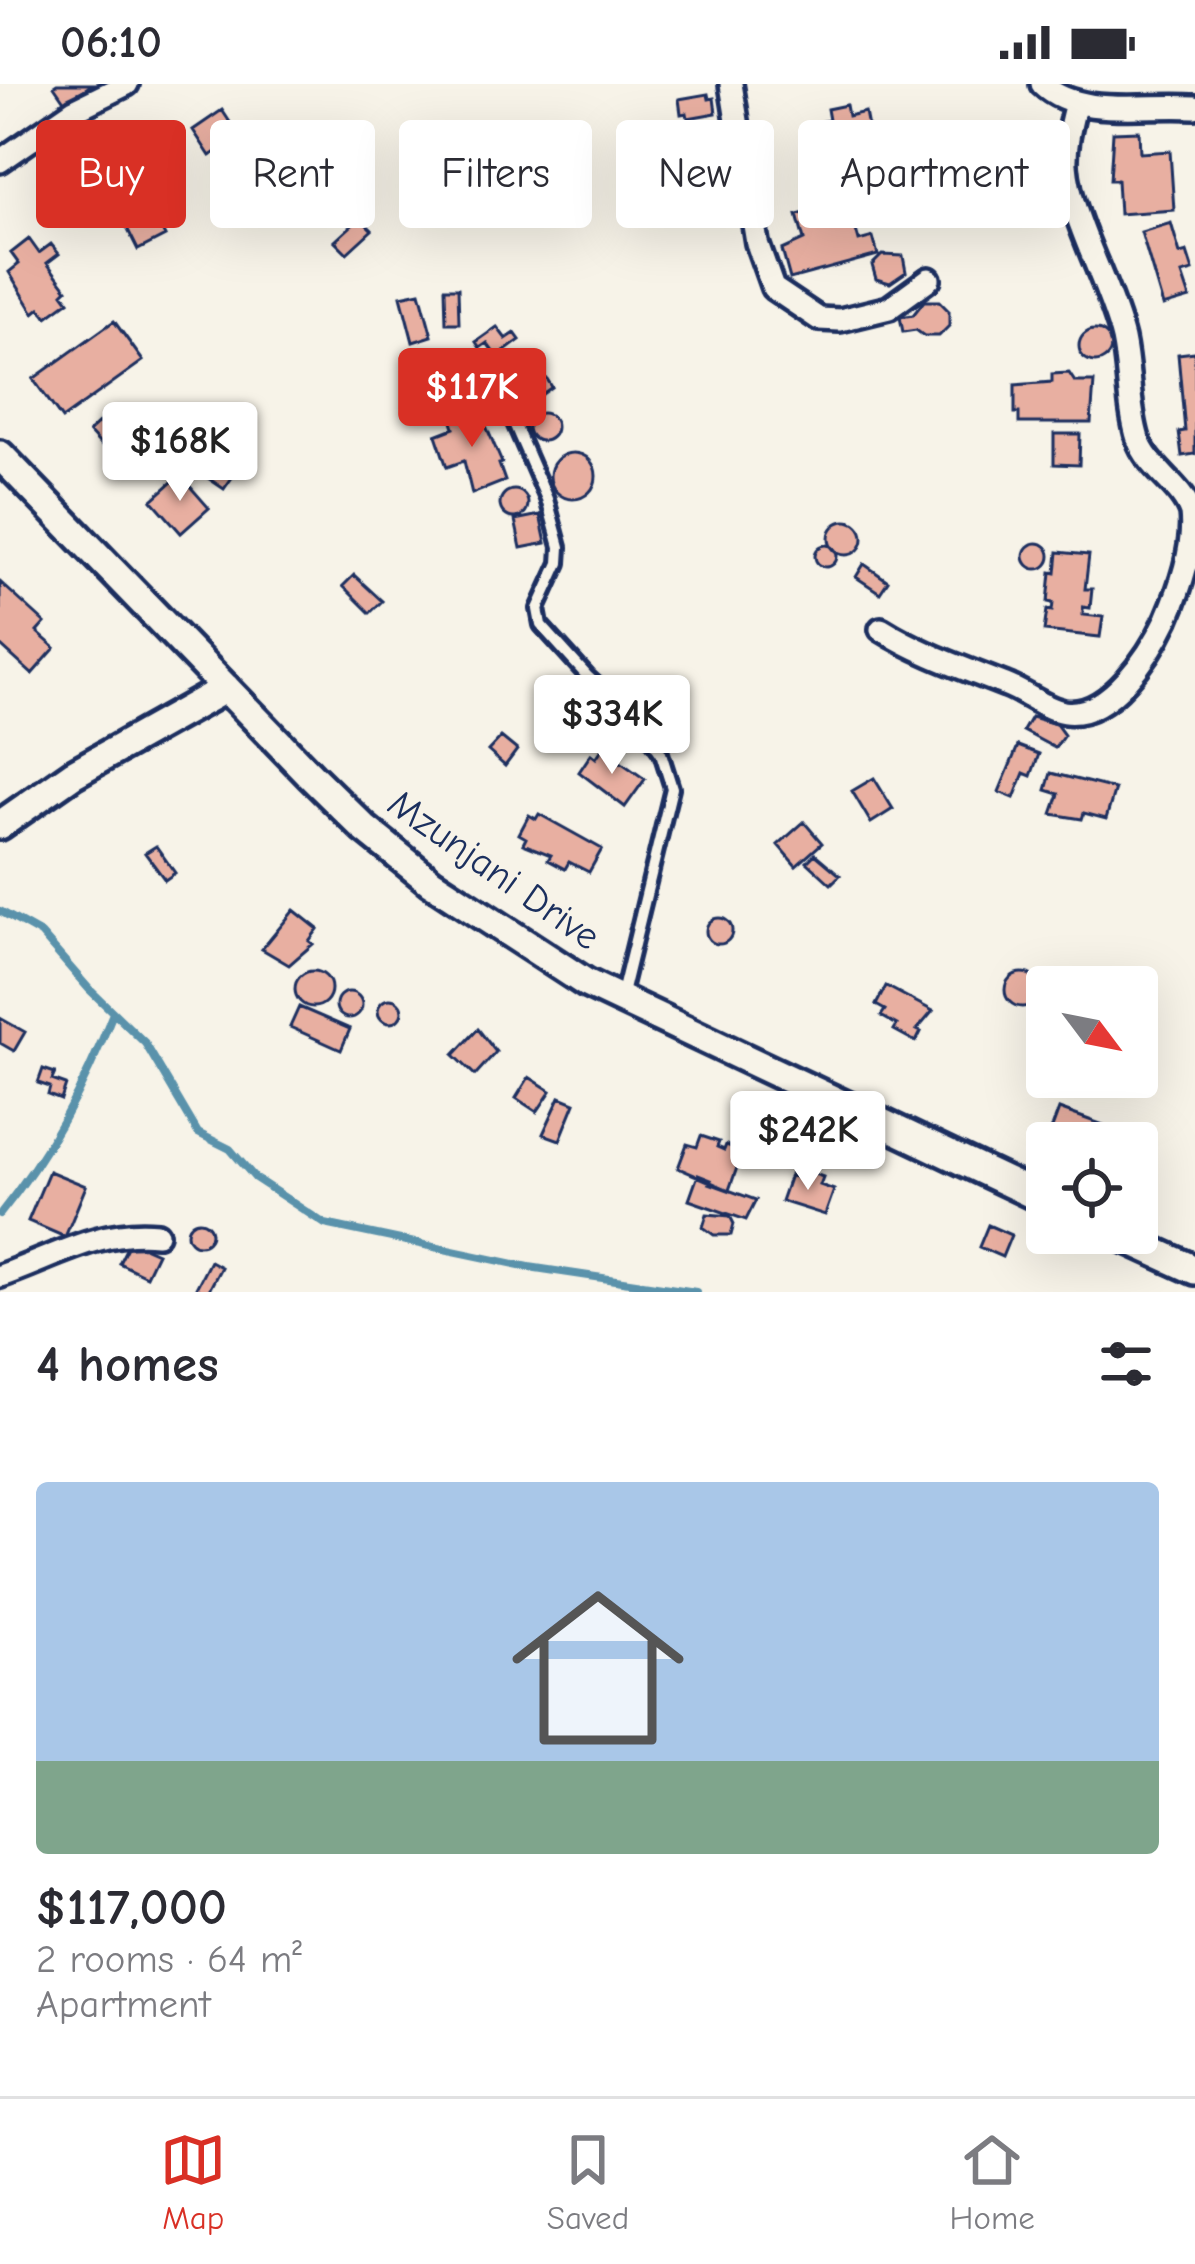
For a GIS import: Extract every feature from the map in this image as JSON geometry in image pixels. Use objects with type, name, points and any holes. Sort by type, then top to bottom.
[{"type":"main road","name":"Mzunjani Drive","points":[[0,455],[364,828],[431,882],[516,941],[620,1000],[1026,1192]]},
{"type":"main road","points":[[0,825],[73,774],[226,688]]},
{"type":"main road","points":[[1158,1253],[1195,1270]]},
{"type":"street","points":[[0,161],[74,110],[127,84]]},
{"type":"street","points":[[731,84],[757,243],[773,288],[819,319],[839,320],[889,308],[929,280]]},
{"type":"street","points":[[1042,84],[1051,92],[1096,106],[1195,106]]},
{"type":"street","points":[[881,629],[1060,712],[1076,712],[1096,704],[1139,669],[1183,579],[1190,555],[1191,514],[1138,440],[1123,341],[1070,186],[1067,139],[1076,102]]},
{"type":"street","points":[[0,1276],[97,1239],[133,1231],[157,1234]]},
{"type":"lane","points":[[500,391],[547,499],[560,547],[559,563],[538,609],[541,625],[643,728],[662,753],[672,788],[620,1000]]},
{"type":"building","points":[[57,84],[93,84],[65,102]]},
{"type":"building","points":[[708,94],[709,99],[714,98],[716,113],[688,118],[687,113],[681,114],[679,99]]},
{"type":"building","points":[[846,105],[848,116],[865,112],[867,120],[829,120],[827,109]]},
{"type":"building","points":[[222,110],[229,120],[210,120],[210,156],[193,130]]},
{"type":"building","points":[[1139,131],[1140,153],[1170,151],[1174,210],[1119,214],[1117,180],[1110,180],[1113,132]]},
{"type":"building","points":[[1171,223],[1180,254],[1187,252],[1193,271],[1182,274],[1190,298],[1163,306],[1141,232]]},
{"type":"building","points":[[127,228],[161,228],[165,236],[138,250]]},
{"type":"building","points":[[349,228],[372,230],[347,253],[335,241]]},
{"type":"building","points":[[801,228],[855,228],[859,241],[873,237],[878,255],[790,279],[782,250],[804,240]]},
{"type":"building","points":[[29,239],[39,253],[51,244],[59,254],[47,263],[67,289],[63,293],[69,301],[47,317],[40,308],[34,313],[9,272],[19,264],[11,253]]},
{"type":"building","points":[[882,255],[903,256],[906,272],[890,283],[876,279],[872,265]]},
{"type":"building","points":[[445,288],[458,288],[459,323],[446,323]]},
{"type":"building","points":[[420,292],[432,336],[413,342],[401,296]]},
{"type":"building","points":[[924,301],[939,301],[949,311],[949,326],[939,336],[903,332],[900,317],[913,315]]},
{"type":"building","points":[[114,321],[143,361],[62,419],[33,379]]},
{"type":"building","points":[[497,327],[506,339],[515,333],[520,340],[497,357],[487,343],[480,348],[476,342]]},
{"type":"building","points":[[1095,330],[1106,335],[1111,346],[1106,357],[1095,362],[1084,357],[1079,346],[1084,335]]},
{"type":"building","points":[[1195,352],[1195,454],[1182,456],[1179,432],[1185,431],[1178,354]]},
{"type":"building","points":[[535,362],[541,372],[533,376],[537,384],[547,379],[552,387],[527,405],[509,373]]},
{"type":"building","points":[[1069,373],[1075,382],[1094,382],[1091,423],[1019,423],[1015,385],[1052,382],[1052,374]]},
{"type":"building","points":[[469,409],[471,416],[480,412],[505,481],[472,494],[464,461],[447,467],[436,435],[454,428],[450,416]]},
{"type":"building","points":[[542,413],[552,417],[556,427],[552,437],[542,441],[532,437],[528,427],[532,417]]},
{"type":"building","points":[[104,418],[124,441],[109,454],[89,432]]},
{"type":"building","points":[[1054,434],[1080,434],[1079,465],[1054,464]]},
{"type":"building","points":[[220,453],[240,466],[224,489],[205,476]]},
{"type":"building","points":[[573,453],[589,460],[596,476],[589,492],[573,499],[557,492],[550,476],[557,460]]},
{"type":"building","points":[[180,475],[209,508],[181,533],[152,500]]},
{"type":"building","points":[[514,490],[524,494],[528,504],[524,514],[514,518],[504,514],[500,504],[504,494]]},
{"type":"building","points":[[540,515],[546,543],[521,548],[515,520]]},
{"type":"building","points":[[846,521],[858,526],[863,538],[858,550],[846,555],[834,550],[829,538],[834,526]]},
{"type":"building","points":[[1037,543],[1050,556],[1037,569],[1024,556]]},
{"type":"building","points":[[826,545],[837,556],[826,567],[815,556]]},
{"type":"building","points":[[1058,552],[1089,555],[1085,589],[1092,589],[1090,608],[1083,607],[1083,615],[1103,617],[1100,637],[1044,631],[1047,610],[1052,611],[1053,603],[1048,602],[1051,572],[1056,573]]},
{"type":"building","points":[[864,564],[888,581],[880,593],[856,577]]},
{"type":"building","points":[[354,575],[382,601],[370,613],[343,586]]},
{"type":"building","points":[[0,582],[45,623],[37,632],[55,648],[32,674],[0,645]]},
{"type":"building","points":[[1031,717],[1056,724],[1064,735],[1055,748],[1023,731]]},
{"type":"building","points":[[501,737],[517,750],[505,766],[488,751]]},
{"type":"building","points":[[1018,746],[1039,754],[1031,776],[1024,773],[1014,798],[999,792]]},
{"type":"building","points":[[602,749],[645,779],[625,807],[579,772],[591,754],[596,758]]},
{"type":"building","points":[[1051,773],[1115,789],[1106,819],[1084,813],[1082,819],[1052,814],[1059,794],[1046,790]]},
{"type":"building","points":[[874,778],[893,809],[871,823],[852,791]]},
{"type":"building","points":[[539,814],[602,849],[589,872],[569,862],[565,869],[548,860],[551,855],[523,844],[526,838],[519,834],[529,815],[536,819]]},
{"type":"building","points":[[804,822],[822,843],[796,866],[778,845]]},
{"type":"building","points":[[156,846],[175,873],[165,880],[145,853]]},
{"type":"building","points":[[815,854],[840,875],[831,884],[807,862]]},
{"type":"building","points":[[294,910],[318,929],[309,941],[313,944],[289,965],[262,949]]},
{"type":"building","points":[[719,918],[732,931],[719,944],[706,931]]},
{"type":"building","points":[[313,971],[326,976],[331,989],[326,1002],[313,1007],[300,1002],[295,989],[300,976]]},
{"type":"building","points":[[1026,974],[1026,1006],[1022,1007],[1010,1002],[1005,990],[1010,978]]},
{"type":"building","points":[[886,986],[933,1011],[917,1030],[921,1032],[916,1042],[881,1016],[885,1010],[876,1005]]},
{"type":"building","points":[[349,992],[362,1005],[349,1018],[336,1005]]},
{"type":"building","points":[[390,999],[402,1011],[390,1023],[378,1011]]},
{"type":"building","points":[[299,1007],[350,1029],[341,1050],[290,1027]]},
{"type":"building","points":[[0,1018],[25,1032],[14,1051],[0,1043]]},
{"type":"building","points":[[478,1029],[496,1052],[475,1075],[454,1055]]},
{"type":"building","points":[[43,1069],[55,1073],[52,1080],[66,1085],[61,1100],[48,1095],[50,1087],[38,1083]]},
{"type":"building","points":[[529,1077],[551,1091],[537,1112],[516,1098]]},
{"type":"building","points":[[560,1097],[575,1103],[560,1140],[543,1134]]},
{"type":"building","points":[[1059,1109],[1095,1122],[1054,1122]]},
{"type":"building","points":[[701,1136],[719,1142],[717,1147],[724,1150],[726,1145],[743,1151],[729,1190],[678,1168],[687,1144],[697,1147]]},
{"type":"building","points":[[49,1171],[86,1186],[65,1237],[28,1221]]},
{"type":"building","points":[[806,1171],[823,1177],[820,1185],[834,1190],[825,1215],[781,1201],[790,1175],[803,1180]]},
{"type":"building","points":[[698,1175],[756,1200],[746,1220],[689,1200]]},
{"type":"building","points":[[707,1214],[730,1216],[731,1235],[714,1235],[703,1227]]},
{"type":"building","points":[[199,1221],[208,1224],[208,1242],[199,1245],[190,1242],[187,1233],[190,1224]]},
{"type":"building","points":[[988,1225],[1011,1235],[1002,1257],[979,1247]]},
{"type":"building","points":[[133,1235],[157,1253],[146,1276],[119,1263]]},
{"type":"building","points":[[210,1261],[221,1267],[204,1292],[196,1288]]},
{"type":"waterway","points":[[0,911],[41,934],[145,1043],[198,1133],[230,1149],[255,1178],[325,1224],[529,1267],[696,1292]]},
{"type":"waterway","points":[[0,1214],[64,1118],[113,1013]]}]
